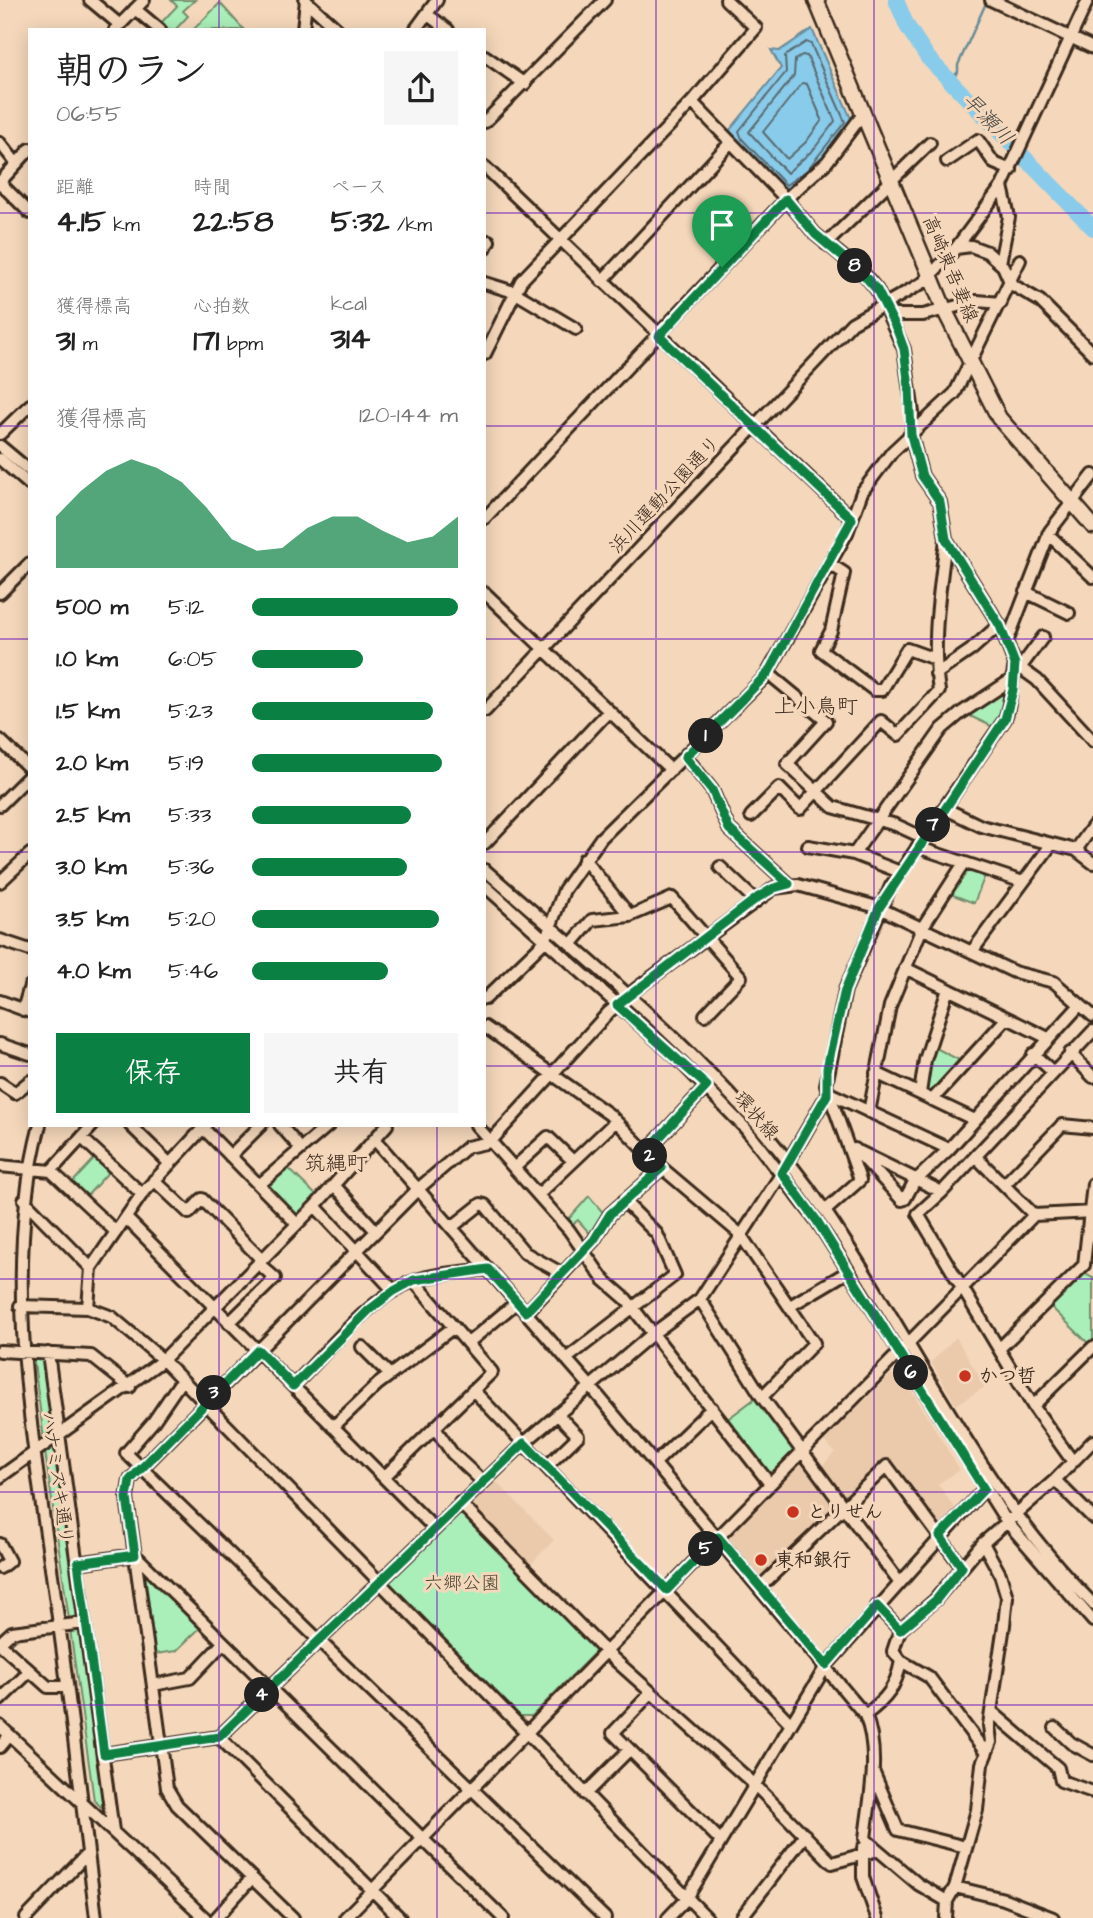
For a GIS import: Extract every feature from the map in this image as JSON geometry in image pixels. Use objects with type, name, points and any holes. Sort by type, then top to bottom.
[{"type":"main road","name":"高崎東吾妻線","points":[[816,0],[932,274],[945,311],[999,418],[1093,526]]},
{"type":"street","points":[[90,0],[117,27],[144,0]]},
{"type":"street","points":[[303,28],[306,0]]},
{"type":"street","points":[[306,0],[336,28]]},
{"type":"street","points":[[417,28],[437,0]]},
{"type":"street","points":[[486,121],[605,0]]},
{"type":"street","points":[[486,352],[514,292],[559,239],[692,102],[756,29],[726,0]]},
{"type":"street","points":[[991,0],[1093,48]]},
{"type":"street","points":[[1071,38],[1088,0]]},
{"type":"street","points":[[135,9],[158,28]]},
{"type":"street","points":[[428,15],[445,28]]},
{"type":"street","name":"浜川運動公園通り","points":[[486,710],[852,323],[932,274],[956,248],[1011,170],[1071,38]]},
{"type":"street","points":[[486,57],[525,84]]},
{"type":"street","points":[[692,102],[826,244],[863,274],[884,304],[904,349],[913,413],[911,435],[922,476],[940,502],[946,539],[936,608],[935,659],[939,691],[898,735],[881,721],[800,809],[779,788],[751,816]]},
{"type":"street","points":[[486,518],[786,199],[827,162],[863,114]]},
{"type":"street","points":[[947,161],[978,140],[994,163],[1011,170]]},
{"type":"street","points":[[602,281],[731,142]]},
{"type":"street","points":[[0,143],[16,163]]},
{"type":"street","points":[[826,244],[930,143]]},
{"type":"street","points":[[28,151],[0,182],[28,211]]},
{"type":"street","points":[[486,168],[852,519]]},
{"type":"street","points":[[1000,263],[1009,217],[1002,186]]},
{"type":"street","points":[[956,248],[979,248],[1000,263],[1011,284],[1040,302],[1093,354]]},
{"type":"street","points":[[486,998],[545,941],[564,890],[584,859],[629,807],[685,757],[768,673],[830,564],[862,492],[876,471],[955,393],[1011,284],[1020,260]]},
{"type":"street","points":[[486,283],[514,292],[576,329]]},
{"type":"street","points":[[890,315],[923,315],[977,301],[1001,303]]},
{"type":"street","points":[[0,434],[28,407]]},
{"type":"street","points":[[0,446],[28,469]]},
{"type":"street","points":[[0,459],[28,483]]},
{"type":"street","points":[[1007,642],[1048,534],[1093,474]]},
{"type":"street","points":[[1048,534],[1093,577]]},
{"type":"street","points":[[946,539],[999,625],[1018,666],[1037,680],[1093,741]]},
{"type":"street","points":[[830,564],[844,573],[831,631],[821,650],[874,690],[882,690],[907,649],[935,659]]},
{"type":"street","points":[[0,593],[28,565]]},
{"type":"street","points":[[1026,592],[1069,613]]},
{"type":"street","points":[[486,594],[671,770]]},
{"type":"street","points":[[936,674],[971,650],[999,625]]},
{"type":"street","points":[[825,1211],[860,1180],[827,1093],[827,1068],[845,990],[879,908],[900,872],[1005,719],[1013,690],[1012,680],[1018,666],[1043,637]]},
{"type":"street","points":[[768,673],[826,721],[787,764],[815,793],[833,807],[878,820],[964,863],[1023,882]]},
{"type":"street","points":[[854,855],[942,729],[961,713],[1012,680]]},
{"type":"street","points":[[486,842],[609,711]]},
{"type":"street","points":[[2,747],[28,767]]},
{"type":"street","points":[[21,760],[28,754]]},
{"type":"street","points":[[685,757],[712,790],[729,829],[789,884]]},
{"type":"street","points":[[0,805],[28,777]]},
{"type":"street","points":[[944,808],[981,825],[1076,850],[1093,863]]},
{"type":"street","points":[[1076,850],[1093,826]]},
{"type":"street","points":[[973,950],[1051,845]]},
{"type":"street","points":[[808,846],[854,855],[900,872]]},
{"type":"street","points":[[0,882],[28,856]]},
{"type":"street","points":[[584,859],[630,916]]},
{"type":"street","points":[[869,1112],[890,1006],[922,928],[964,863]]},
{"type":"street","points":[[720,867],[755,900]]},
{"type":"street","name":"環状線","points":[[486,871],[627,996],[713,1078],[788,1160],[825,1211],[909,1345],[1011,1518],[1093,1621]]},
{"type":"street","points":[[293,1918],[170,1797],[128,1488],[143,1467],[418,1189],[467,1147],[490,1142],[617,1005],[774,888],[789,884],[831,892],[879,908],[973,950],[1014,972],[1054,982],[1067,990],[1079,1006],[1093,1016]]},
{"type":"street","name":"環状線","points":[[486,887],[707,1086],[782,1173],[849,1271],[984,1489],[1093,1604]]},
{"type":"street","points":[[574,941],[592,920],[630,916],[672,898],[741,977],[705,1015]]},
{"type":"street","points":[[0,940],[28,949]]},
{"type":"street","points":[[905,968],[1048,1038]]},
{"type":"street","points":[[920,1093],[925,1060],[948,989]]},
{"type":"street","points":[[0,1001],[27,1011]]},
{"type":"street","points":[[855,1149],[902,1200],[918,1179],[949,1149],[1079,1006]]},
{"type":"street","points":[[932,1100],[1007,1018]]},
{"type":"street","points":[[486,1028],[553,1073],[616,1121],[662,1168],[740,1234],[814,1343],[762,1397]]},
{"type":"street","points":[[1073,1462],[1034,1406],[918,1214],[976,1157],[1093,1031]]},
{"type":"street","points":[[0,1044],[28,1053]]},
{"type":"street","points":[[1033,1054],[1053,1072]]},
{"type":"street","points":[[1070,1054],[1093,1077]]},
{"type":"street","points":[[876,1073],[975,1120]]},
{"type":"street","points":[[0,1083],[15,1093],[28,1083]]},
{"type":"street","points":[[646,1152],[707,1086]]},
{"type":"street","points":[[827,1093],[949,1149]]},
{"type":"street","points":[[104,1754],[219,1737],[482,1481],[651,1335],[700,1299],[782,1173],[827,1093]]},
{"type":"street","points":[[538,1195],[616,1121]]},
{"type":"street","points":[[1004,1185],[1062,1125],[1093,1128]]},
{"type":"street","name":"ハナミズキ通り","points":[[39,1127],[24,1200],[20,1306],[23,1352],[96,1918]]},
{"type":"street","points":[[51,1171],[91,1127]]},
{"type":"street","points":[[132,1127],[170,1164]]},
{"type":"street","points":[[230,1156],[259,1127]]},
{"type":"street","points":[[282,1127],[301,1149]]},
{"type":"street","points":[[259,1185],[327,1127]]},
{"type":"street","points":[[477,1127],[569,1230],[581,1251],[632,1308],[770,1484]]},
{"type":"street","points":[[88,1308],[91,1268],[142,1194],[200,1128],[297,1224]]},
{"type":"street","points":[[0,1477],[130,1387],[163,1360],[315,1206],[375,1133],[418,1189],[590,1386],[826,1665],[865,1715],[870,1726],[873,1770],[861,1855],[863,1877],[877,1918]]},
{"type":"street","points":[[514,1168],[548,1137],[573,1161]]},
{"type":"street","points":[[82,1138],[142,1194]]},
{"type":"street","points":[[844,1141],[942,1192]]},
{"type":"street","points":[[976,1157],[1034,1216]]},
{"type":"street","points":[[0,1164],[51,1171],[116,1232]]},
{"type":"street","points":[[526,1312],[594,1240],[610,1214],[662,1168]]},
{"type":"street","points":[[154,1180],[189,1213],[202,1199],[275,1278],[229,1323]]},
{"type":"street","points":[[999,1349],[1084,1265],[1093,1184]]},
{"type":"street","points":[[334,1185],[376,1231]]},
{"type":"street","points":[[24,1200],[91,1268]]},
{"type":"street","points":[[566,1359],[675,1275],[657,1234],[624,1201]]},
{"type":"street","points":[[452,1227],[481,1204],[485,1205],[525,1253],[563,1274]]},
{"type":"street","points":[[315,1206],[394,1291]]},
{"type":"street","points":[[345,1918],[1034,1216],[1092,1212]]},
{"type":"street","points":[[126,1218],[434,1528]]},
{"type":"street","points":[[1084,1265],[1093,1274]]},
{"type":"street","points":[[293,1386],[369,1310],[394,1291],[414,1280],[488,1269]]},
{"type":"street","points":[[790,1306],[849,1271]]},
{"type":"street","points":[[384,1477],[492,1372],[414,1280]]},
{"type":"street","points":[[700,1299],[762,1397],[899,1582]]},
{"type":"street","points":[[468,1343],[517,1302]]},
{"type":"street","points":[[20,1306],[88,1308],[122,1323],[163,1360],[707,1918]]},
{"type":"street","points":[[333,1427],[390,1375],[454,1327]]},
{"type":"street","points":[[362,1347],[390,1375]]},
{"type":"street","points":[[1034,1406],[1093,1347]]},
{"type":"street","points":[[0,1351],[91,1356],[130,1387]]},
{"type":"street","points":[[48,1353],[113,1832]]},
{"type":"street","points":[[181,1381],[153,1422],[126,1453],[321,1639],[605,1918]]},
{"type":"street","points":[[474,1390],[667,1590],[791,1724]]},
{"type":"street","points":[[655,1463],[712,1408]]},
{"type":"street","points":[[546,1467],[578,1436],[557,1414]]},
{"type":"street","points":[[435,1428],[452,1453],[482,1481]]},
{"type":"street","points":[[986,1754],[929,1677],[901,1661],[892,1651],[900,1630],[936,1600],[983,1543],[1055,1480],[1093,1440]]},
{"type":"street","points":[[760,1587],[887,1466],[962,1567]]},
{"type":"street","points":[[1055,1480],[1093,1518]]},
{"type":"street","points":[[668,1918],[687,1898],[826,1665],[984,1489]]},
{"type":"street","points":[[460,1503],[606,1652],[755,1785],[832,1863],[878,1850]]},
{"type":"street","points":[[946,1918],[947,1901],[955,1887],[977,1810],[986,1754],[991,1742],[991,1711],[1007,1597],[1000,1574],[983,1543]]},
{"type":"street","points":[[0,1544],[9,1561],[0,1568]]},
{"type":"street","points":[[78,1563],[135,1555]]},
{"type":"street","points":[[135,1555],[503,1918]]},
{"type":"street","points":[[877,1606],[900,1630]]},
{"type":"street","points":[[66,1687],[48,1687],[0,1643],[12,1632],[84,1623]]},
{"type":"street","points":[[153,1685],[190,1678],[223,1643]]},
{"type":"street","points":[[865,1715],[887,1699],[897,1682],[901,1661]]},
{"type":"street","points":[[0,1700],[30,1671]]},
{"type":"street","points":[[650,1693],[613,1733],[721,1841]]},
{"type":"street","points":[[991,1711],[1058,1768],[1061,1781],[1093,1792]]},
{"type":"street","points":[[0,1726],[205,1918]]},
{"type":"street","points":[[1055,1728],[1070,1743],[1093,1755]]},
{"type":"street","points":[[0,1746],[10,1735]]},
{"type":"street","points":[[219,1737],[400,1918]]},
{"type":"street","points":[[585,1794],[629,1749]]},
{"type":"street","points":[[873,1770],[898,1830],[966,1847]]},
{"type":"street","points":[[741,1918],[805,1835]]},
{"type":"street","points":[[865,1839],[918,1884],[947,1901]]},
{"type":"street","points":[[26,1918],[88,1853]]},
{"type":"street","points":[[216,1918],[252,1878]]},
{"type":"street","points":[[955,1887],[1004,1899],[1053,1918]]},
{"type":"shaded area","points":[[956,1337],[985,1387],[956,1405],[931,1362]]},
{"type":"shaded area","points":[[891,1374],[905,1380],[960,1470],[938,1484],[958,1512],[941,1532],[890,1463],[847,1499],[842,1499],[820,1468],[835,1452],[824,1441]]},
{"type":"shaded area","points":[[802,1463],[807,1463],[836,1503],[836,1509],[763,1581],[758,1581],[726,1543]]},
{"type":"shaded area","points":[[494,1479],[554,1540],[529,1566],[471,1507],[471,1502]]},
{"type":"green space","points":[[171,0],[195,0],[183,11],[188,16],[177,28],[163,28],[159,25],[177,6]]},
{"type":"green space","points":[[220,3],[242,28],[195,28]]},
{"type":"green space","points":[[1006,687],[1009,689],[1001,719],[995,728],[966,714]]},
{"type":"green space","points":[[964,868],[986,873],[974,903],[948,893]]},
{"type":"green space","points":[[934,1047],[961,1061],[934,1094],[924,1092]]},
{"type":"green space","points":[[97,1156],[111,1169],[86,1197],[71,1184]]},
{"type":"green space","points":[[287,1167],[319,1198],[299,1217],[268,1188],[268,1182]]},
{"type":"green space","points":[[589,1196],[606,1216],[593,1237],[578,1220],[570,1226],[566,1222]]},
{"type":"green space","points":[[1082,1272],[1093,1278],[1093,1342],[1090,1345],[1049,1305]]},
{"type":"green space","points":[[33,1355],[44,1356],[55,1432],[44,1440]]},
{"type":"green space","points":[[757,1397],[793,1444],[793,1451],[770,1475],[725,1421]]},
{"type":"green space","points":[[55,1444],[80,1615],[69,1619],[45,1452]]},
{"type":"green space","name":"六郷公園","points":[[465,1511],[595,1645],[596,1651],[532,1716],[520,1716],[390,1584],[391,1578],[459,1512]]},
{"type":"green space","points":[[145,1573],[201,1627],[176,1651],[155,1654]]},
{"type":"green space","points":[[70,1629],[82,1629],[106,1812],[94,1800]]},
{"type":"water","points":[[812,29],[853,123],[826,159],[787,194],[735,142],[729,131],[781,68],[771,50],[779,51]]},
{"type":"waterway","name":"早瀬川","points":[[896,0],[907,26],[928,58],[1093,228]]},
{"type":"waterway","points":[[949,81],[958,72],[958,65],[986,3]]},
{"type":"place","name":"かつ哲","points":[[965,1376]]},
{"type":"place","name":"とりせん","points":[[793,1512]]},
{"type":"place","name":"東和銀行","points":[[761,1560]]},
{"type":"district","name":"上小鳥町","points":[[816,706]]},
{"type":"district","name":"筑縄町","points":[[336,1163]]},
{"type":"route","points":[[786,199],[815,234],[845,257],[877,290],[904,349],[913,413],[911,435],[922,476],[940,502],[946,539],[1000,626],[1015,664],[1013,690],[1005,719],[891,886],[879,908],[848,979],[827,1068],[827,1095],[782,1173],[849,1271],[984,1489],[940,1536],[962,1567],[953,1582],[936,1600],[900,1630],[877,1606],[826,1665],[718,1537],[667,1590],[524,1443],[219,1737],[104,1754],[84,1623],[78,1563],[135,1555],[127,1498],[130,1480],[258,1350],[293,1386],[369,1310],[414,1280],[488,1269],[526,1312],[594,1240],[610,1214],[662,1168],[646,1152],[707,1086],[617,1005],[757,898],[774,888],[789,884],[729,829],[712,790],[685,757],[768,673],[847,533],[852,519],[659,336],[722,267],[786,199]]}]
